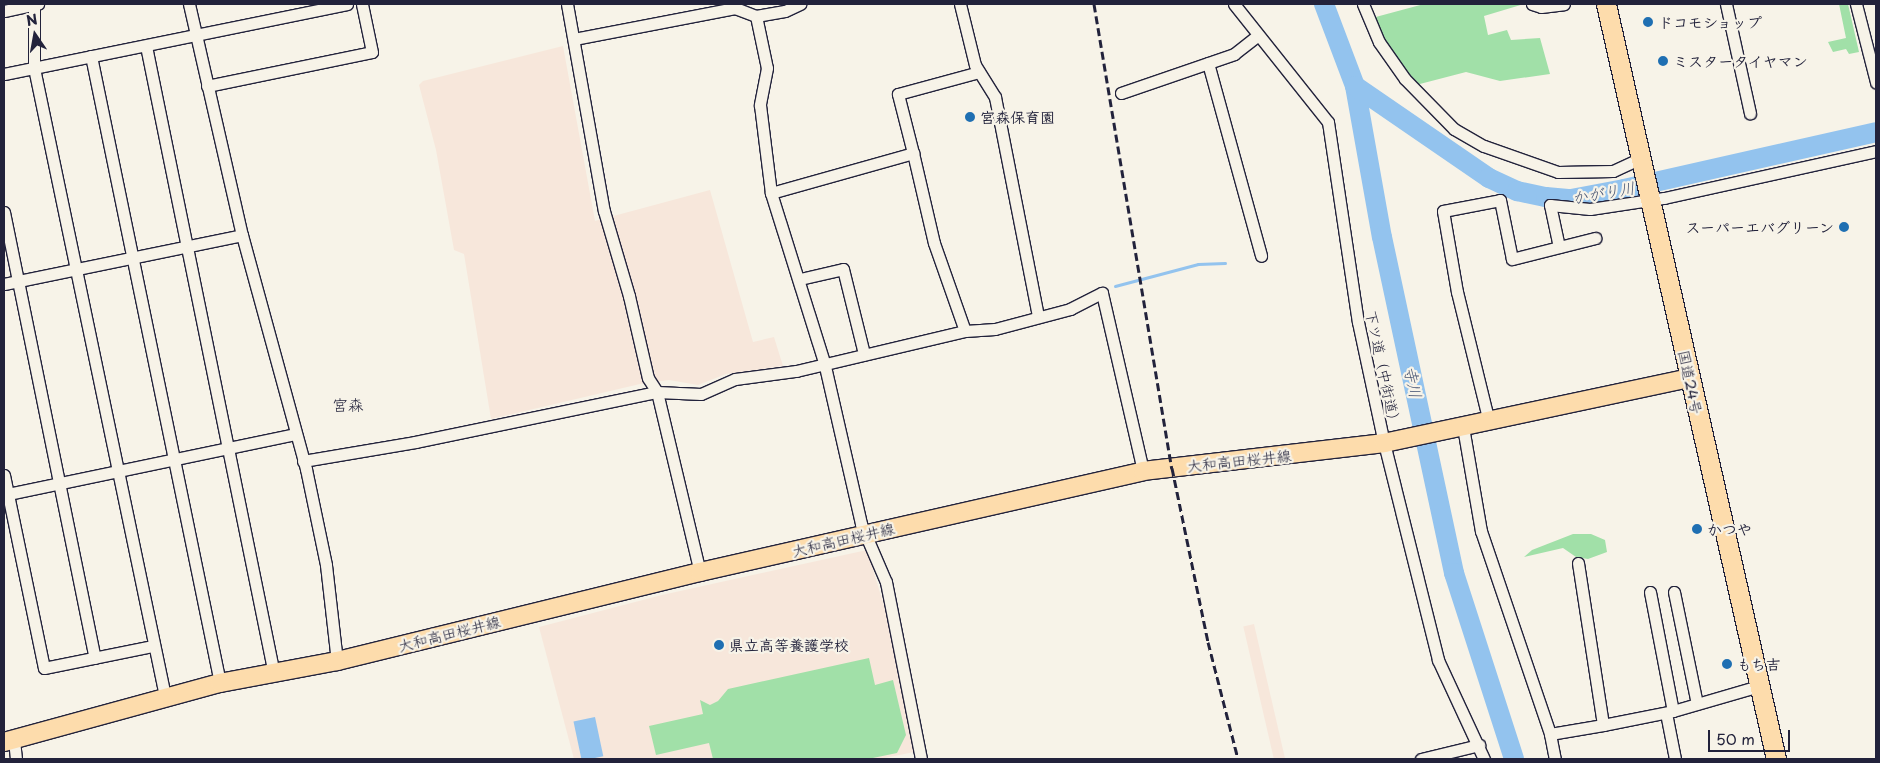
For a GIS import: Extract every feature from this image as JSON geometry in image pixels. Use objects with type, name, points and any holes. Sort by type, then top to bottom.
[{"type":"highway","name":"国道24号","points":[[1606,4],[1776,759]]},
{"type":"main road","name":"大和高田桜井線","points":[[9,741],[165,696],[220,683],[337,661],[700,572],[1143,471],[1389,442],[1690,378]]},
{"type":"street","points":[[4,11],[36,4],[34,68],[152,646],[165,696]]},
{"type":"street","points":[[189,4],[242,235],[303,461],[326,564],[337,661]]},
{"type":"street","points":[[4,74],[347,4]]},
{"type":"street","points":[[207,86],[372,52],[362,4]]},
{"type":"street","points":[[567,4],[604,211],[629,296],[648,378],[657,392],[700,572]]},
{"type":"street","points":[[574,39],[735,8],[756,16],[784,11],[800,4]]},
{"type":"street","points":[[960,4],[979,72],[991,85],[995,97],[1038,316]]},
{"type":"street","name":"下ツ道（中街道）","points":[[1234,4],[1257,36],[1328,122],[1358,322],[1389,442],[1438,660],[1484,759]]},
{"type":"street","points":[[1363,4],[1379,42],[1405,79],[1454,129],[1484,146],[1558,172],[1613,171],[1641,162]]},
{"type":"street","points":[[1532,4],[1541,7],[1564,4]]},
{"type":"street","points":[[1726,4],[1750,112]]},
{"type":"street","points":[[1856,4],[1876,80]]},
{"type":"street","points":[[756,16],[767,68],[760,105],[771,193],[800,279],[824,362],[861,524],[867,533],[886,582],[921,759]]},
{"type":"street","points":[[1121,93],[1234,54],[1257,36]]},
{"type":"street","points":[[146,46],[274,674]]},
{"type":"street","points":[[90,56],[220,683]]},
{"type":"street","points":[[1208,63],[1261,256]]},
{"type":"street","points":[[965,332],[934,243],[898,94],[979,72]]},
{"type":"street","points":[[1559,247],[1550,205],[1590,209],[1649,195],[1664,198],[1876,150]]},
{"type":"street","points":[[771,193],[913,153]]},
{"type":"street","points":[[1489,422],[1457,292],[1443,211],[1500,200],[1512,259],[1595,238]]},
{"type":"street","points":[[4,212],[95,658]]},
{"type":"street","points":[[4,284],[242,235]]},
{"type":"street","points":[[800,279],[843,269],[864,354]]},
{"type":"street","points":[[303,461],[415,442],[657,392],[701,394],[735,379],[796,371],[824,362],[965,332],[995,329],[1038,316],[1070,310],[1102,293],[1143,471]]},
{"type":"street","points":[[1459,428],[1481,531],[1550,734],[1555,759]]},
{"type":"street","points":[[8,494],[295,434]]},
{"type":"street","points":[[4,475],[44,668],[152,646]]},
{"type":"street","points":[[1578,563],[1603,725]]},
{"type":"street","points":[[1650,592],[1670,712],[1675,759]]},
{"type":"street","points":[[1674,592],[1697,704]]},
{"type":"street","points":[[1550,734],[1670,712],[1759,686]]},
{"type":"street","points":[[9,741],[16,759]]},
{"type":"street","points":[[1421,759],[1479,745]]},
{"type":"shaded area","points":[[563,46],[595,221],[710,190],[753,342],[774,337],[783,366],[726,374],[698,385],[669,380],[640,384],[491,419],[464,254],[454,250],[436,150],[419,85],[423,81]]},
{"type":"shaded area","name":"県立高等養護学校","points":[[867,550],[888,619],[914,752],[880,759],[574,759],[539,627],[662,595]]},
{"type":"shaded area","points":[[1254,624],[1285,758],[1274,759],[1243,626]]},
{"type":"green space","points":[[1424,4],[1524,4],[1484,16],[1488,35],[1507,30],[1511,40],[1540,38],[1550,74],[1500,81],[1466,72],[1416,85],[1378,32],[1372,18]]},
{"type":"green space","points":[[1839,4],[1848,4],[1859,52],[1849,54],[1846,49],[1833,52],[1828,42],[1846,38]]},
{"type":"green space","points":[[1573,534],[1591,534],[1605,540],[1607,552],[1588,559],[1576,557],[1563,548],[1524,557],[1532,550]]},
{"type":"green space","points":[[869,658],[875,685],[893,680],[906,735],[897,753],[868,759],[713,759],[709,743],[656,755],[649,726],[703,714],[700,700],[710,705],[718,701],[728,689]]},
{"type":"water","points":[[595,717],[603,756],[581,759],[573,722]]},
{"type":"waterway","name":"寺川","points":[[1324,4],[1355,86],[1382,237],[1454,573],[1514,759]]},
{"type":"waterway","name":"かがり川","points":[[1355,86],[1489,178],[1517,191],[1546,197],[1571,199],[1624,189],[1876,132]]},
{"type":"waterway","points":[[1115,286],[1198,264],[1225,263]]},
{"type":"railway","points":[[1094,4],[1172,468],[1208,642],[1238,759]]},
{"type":"place","name":"ドコモショップ","points":[[1648,22]]},
{"type":"place","name":"ミスタータイヤマン","points":[[1663,61]]},
{"type":"place","name":"宮森保育園","points":[[970,117]]},
{"type":"place","name":"スーパーエバグリーン","points":[[1844,227]]},
{"type":"place","name":"かつや","points":[[1697,529]]},
{"type":"place","name":"県立高等養護学校","points":[[719,645]]},
{"type":"place","name":"もち吉","points":[[1727,664]]},
{"type":"district","name":"宮森","points":[[348,404]]}]
